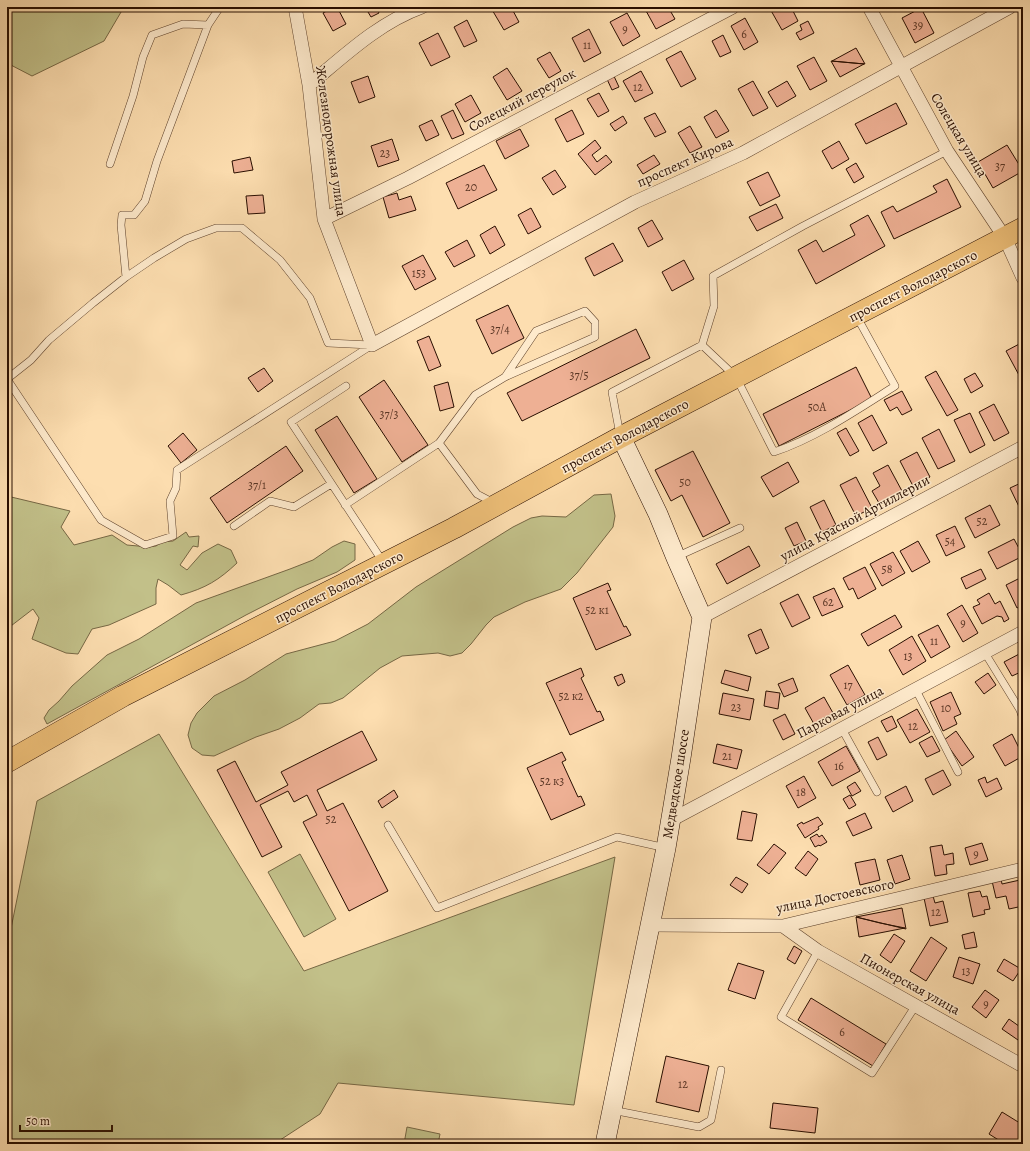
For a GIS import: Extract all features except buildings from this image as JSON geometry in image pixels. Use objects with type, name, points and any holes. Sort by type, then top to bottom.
[{"type":"main road","name":"проспект Володарского","points":[[7,762],[123,696],[384,564],[497,505],[621,437],[1023,228]]},
{"type":"main road","points":[[621,437],[658,514],[702,617]]},
{"type":"main road","name":"Медведское шоссе","points":[[605,1144],[666,848],[702,617]]},
{"type":"street","name":"Железнодорожная улица","points":[[295,7],[309,85],[324,219],[372,345]]},
{"type":"street","points":[[309,85],[368,36],[406,13],[422,7]]},
{"type":"street","name":"Солецкий переулок","points":[[324,219],[408,178],[733,7]]},
{"type":"street","name":"Солецкая улица","points":[[869,7],[947,151],[1005,238],[1023,278]]},
{"type":"street","name":"проспект Кирова","points":[[372,345],[635,202],[743,153],[1010,7]]},
{"type":"street","name":"улица Красной Артиллерии","points":[[702,617],[1023,447]]},
{"type":"street","name":"Парковая улица","points":[[671,820],[1023,632]]},
{"type":"street","name":"улица Достоевского","points":[[650,925],[784,926],[1023,869]]},
{"type":"street","name":"Пионерская улица","points":[[784,926],[818,951],[1023,1066]]},
{"type":"lane","points":[[126,277],[121,225],[122,214],[134,215],[145,201],[157,160],[208,25],[220,7]]},
{"type":"lane","points":[[110,164],[133,96],[143,57],[152,35],[183,24],[208,25]]},
{"type":"lane","points":[[621,437],[612,392],[702,345],[714,306],[713,276],[803,226],[947,151]]},
{"type":"lane","points":[[216,228],[242,228],[280,260],[310,298],[328,342],[372,345],[177,470],[176,488],[170,502],[173,536],[145,545],[101,520],[7,379],[31,360],[49,340],[126,277],[186,239],[216,228]]},
{"type":"lane","points":[[345,505],[439,443],[475,395],[505,377],[595,337],[595,322],[585,311],[536,331],[505,377]]},
{"type":"lane","points":[[702,345],[736,377],[774,452],[792,446],[852,413],[894,386],[856,315]]},
{"type":"lane","points":[[346,386],[291,422],[384,564]]},
{"type":"lane","points":[[439,443],[477,494],[497,505]]},
{"type":"lane","points":[[234,526],[270,501],[294,507],[331,484]]},
{"type":"lane","points":[[676,558],[740,528]]},
{"type":"lane","points":[[985,653],[1020,710],[1023,719]]},
{"type":"lane","points":[[916,690],[958,772]]},
{"type":"lane","points":[[842,729],[877,792]]},
{"type":"lane","points":[[388,825],[438,908],[617,838],[666,848]]},
{"type":"lane","points":[[818,951],[781,1017],[872,1073],[916,1005]]},
{"type":"lane","points":[[612,1110],[699,1127],[711,1120],[721,1070]]},
{"type":"shaded area","points":[[7,7],[124,7],[104,41],[32,76],[7,63]]},
{"type":"shaded area","points":[[611,494],[615,516],[613,527],[577,573],[561,589],[525,602],[494,617],[462,653],[450,656],[438,653],[402,656],[380,668],[343,698],[331,703],[319,704],[300,718],[279,729],[256,737],[214,756],[202,755],[192,748],[188,735],[191,723],[197,713],[214,696],[245,680],[286,654],[335,641],[368,624],[416,587],[513,527],[531,518],[542,516],[566,517],[594,495]]},
{"type":"shaded area","points":[[7,496],[70,511],[61,527],[74,545],[112,535],[127,545],[149,547],[156,546],[162,542],[173,541],[186,532],[189,537],[199,536],[198,547],[193,546],[180,565],[187,570],[202,553],[218,544],[231,550],[237,563],[212,583],[181,595],[158,579],[156,588],[156,604],[109,625],[92,629],[78,654],[66,653],[32,639],[39,618],[33,609],[7,629]]},
{"type":"shaded area","points":[[344,541],[355,544],[355,560],[337,572],[297,589],[246,615],[47,724],[44,718],[49,710],[72,686],[107,655],[139,639],[196,603],[313,560]]},
{"type":"shaded area","points":[[159,734],[304,971],[615,857],[574,1105],[338,1083],[320,1114],[274,1144],[7,1144],[7,948],[37,801]]},
{"type":"shaded area","points":[[300,854],[336,919],[304,937],[268,872]]},
{"type":"shaded area","points":[[407,1127],[440,1134],[438,1144],[404,1144]]}]
